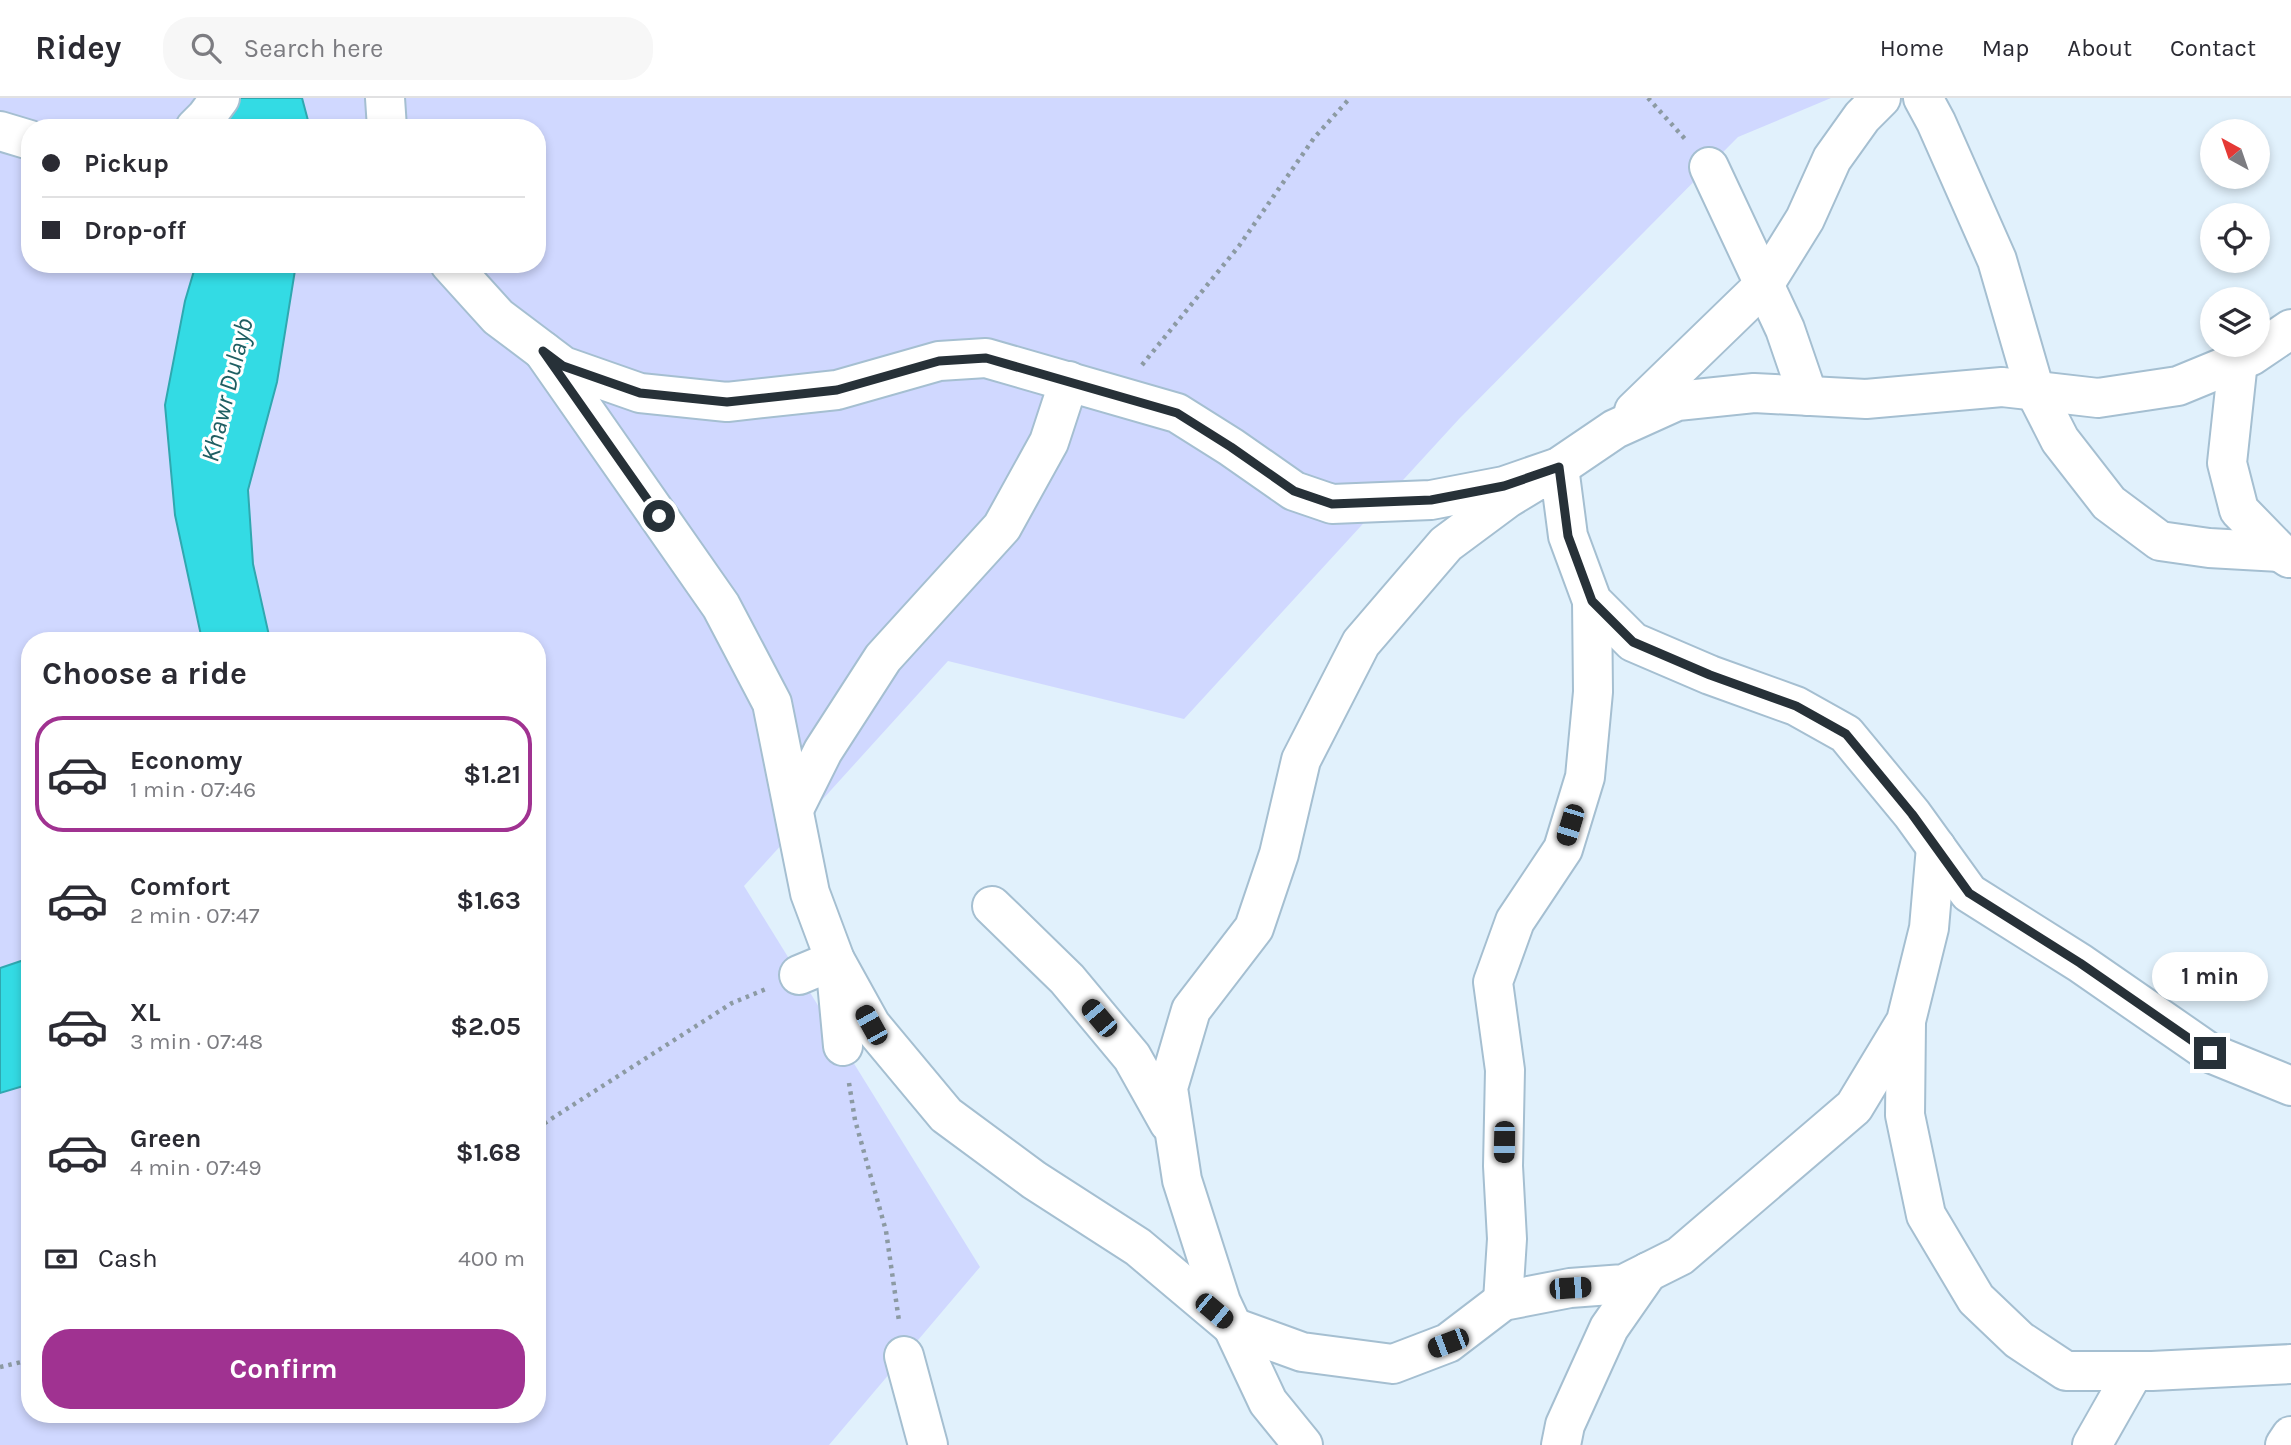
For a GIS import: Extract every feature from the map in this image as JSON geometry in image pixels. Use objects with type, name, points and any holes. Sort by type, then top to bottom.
[{"type":"street","points":[[204,119],[220,98]]},
{"type":"street","points":[[385,98],[386,119]]},
{"type":"street","points":[[1303,1445],[1268,1402],[1221,1302],[1182,1180],[1168,1088],[1191,1010],[1254,928],[1279,854],[1301,760],[1361,643],[1446,544],[1508,498],[1615,429],[1765,285],[1805,219],[1832,159],[1862,117],[1881,98]]},
{"type":"street","points":[[1923,98],[1936,121],[1997,260],[2035,391],[2060,440],[2109,503],[2160,541],[2286,556]]},
{"type":"street","points":[[0,131],[21,137]]},
{"type":"street","points":[[1709,167],[1785,329],[1808,396]]},
{"type":"street","points":[[458,273],[498,317],[563,366],[640,393],[727,402],[837,390],[939,361],[986,358],[1177,413],[1294,491],[1332,504],[1431,500],[1504,486],[1559,467]]},
{"type":"street","points":[[1615,429],[1677,401],[1754,393],[1866,399],[2002,387],[2098,398],[2178,386],[2251,356],[2288,336]]},
{"type":"street","points":[[543,351],[721,606],[772,703],[810,893],[835,960],[871,1025],[946,1115],[1034,1180],[1138,1247],[1233,1327],[1303,1352],[1393,1364],[1448,1343],[1503,1301],[1570,1288],[1624,1284],[1680,1256],[1854,1107],[1906,1021]]},
{"type":"street","points":[[2238,361],[2227,463],[2239,510],[2286,556]]},
{"type":"street","points":[[794,809],[823,751],[883,658],[1002,527],[1049,442],[1069,381]]},
{"type":"street","points":[[1503,1301],[1507,1239],[1503,1166],[1505,1070],[1493,982],[1515,921],[1563,849],[1585,776],[1593,692],[1592,601],[1568,536],[1559,467]]},
{"type":"street","points":[[1592,601],[1633,642],[1710,675],[1796,706],[1846,734],[1912,814],[1969,893],[2080,963],[2210,1053],[2291,1086]]},
{"type":"street","points":[[1936,847],[1929,928],[1906,1021],[1905,1115],[1926,1215],[1976,1300],[2019,1340],[2066,1371],[2134,1371],[2291,1364]]},
{"type":"street","points":[[992,906],[1067,979],[1132,1057],[1174,1131]]},
{"type":"street","points":[[799,975],[835,960]]},
{"type":"street","points":[[835,960],[843,1046]]},
{"type":"street","points":[[1561,1445],[1565,1425],[1609,1328],[1648,1272]]},
{"type":"street","points":[[904,1356],[928,1445]]},
{"type":"street","points":[[2092,1445],[2134,1371]]},
{"type":"street","points":[[2285,1445],[2291,1436]]},
{"type":"path","points":[[1117,395],[1239,246],[1314,138],[1350,98]]},
{"type":"path","points":[[1648,98],[1709,167]]},
{"type":"path","points":[[546,1122],[732,1003],[799,975]]},
{"type":"path","points":[[843,1046],[855,1120],[886,1231],[904,1356]]},
{"type":"path","points":[[0,1367],[21,1362]]},
{"type":"shaded area","points":[[0,98],[198,98],[206,119],[21,119],[21,273],[193,273],[185,301],[165,405],[175,515],[200,632],[21,632],[21,961],[0,968]]},
{"type":"shaded area","points":[[302,98],[1831,98],[1738,137],[1459,419],[1184,719],[948,661],[744,886],[980,1267],[829,1445],[0,1445],[0,1093],[21,1087],[21,1423],[546,1423],[546,632],[268,632],[253,564],[248,490],[277,382],[295,273],[546,273],[546,119],[308,119]]},
{"type":"water","points":[[198,98],[302,98],[308,119],[206,119]]},
{"type":"water","name":"Khawr Dulayb","points":[[193,273],[295,273],[277,382],[248,490],[253,564],[268,632],[200,632],[175,515],[165,405],[185,301]]},
{"type":"water","points":[[21,961],[21,1087],[0,1093],[0,968]]},
{"type":"route","points":[[659,516],[543,351],[563,366],[640,393],[727,402],[837,390],[939,361],[986,358],[1177,413],[1294,491],[1332,504],[1431,500],[1504,486],[1559,467],[1568,536],[1592,601],[1633,642],[1710,675],[1796,706],[1846,734],[1912,814],[1969,893],[2080,963],[2210,1053]]}]
